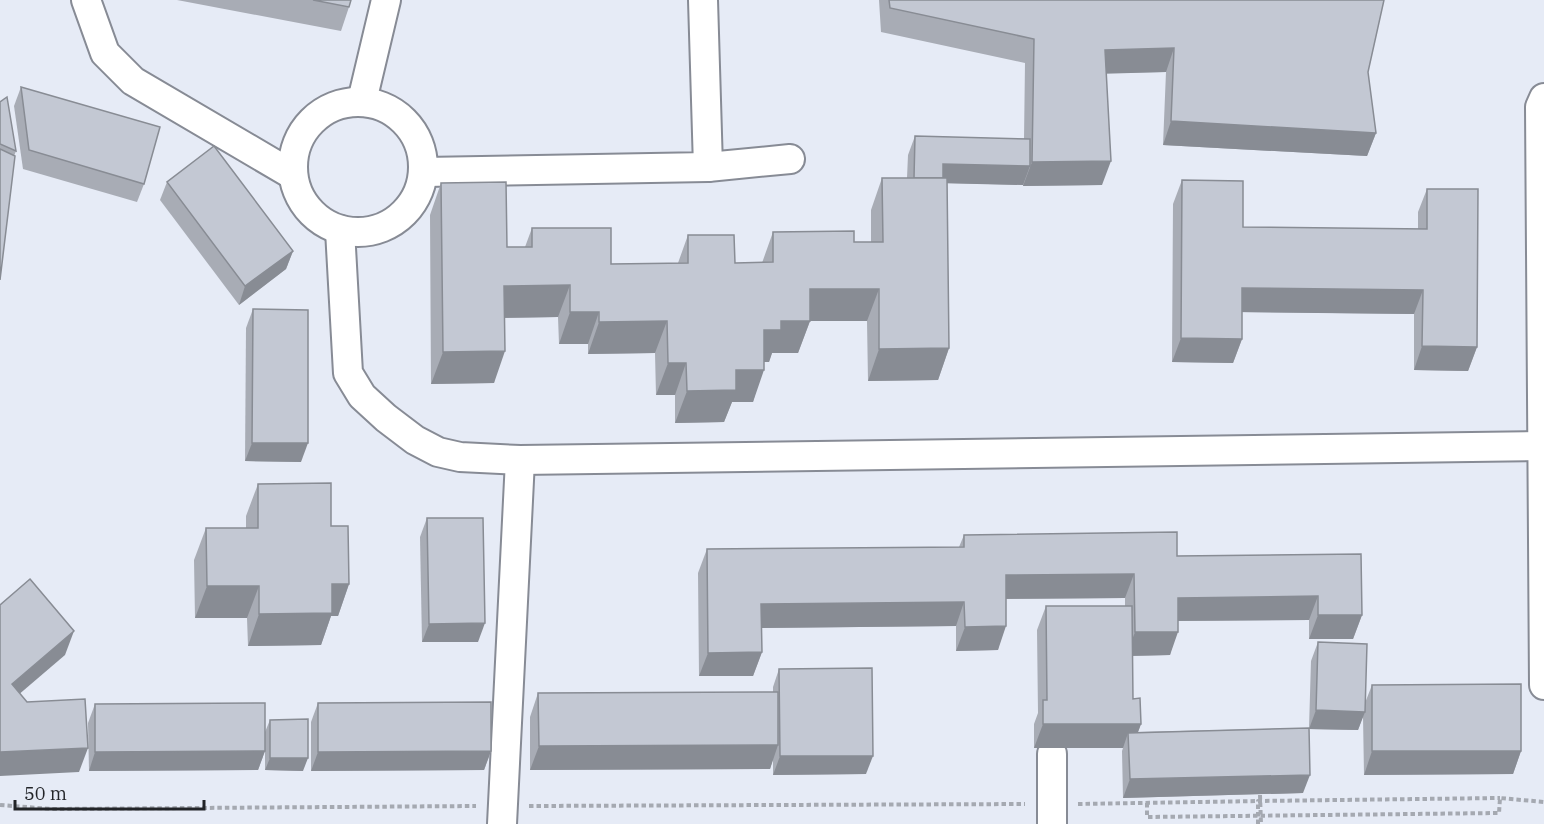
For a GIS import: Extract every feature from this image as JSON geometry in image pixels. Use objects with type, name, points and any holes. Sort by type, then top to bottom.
[{"type":"street","points":[[86,0],[105,53],[134,81],[293,175]]},
{"type":"street","points":[[362,101],[386,0]]},
{"type":"street","points":[[703,0],[708,167]]},
{"type":"street","points":[[1544,98],[1540,107],[1544,685]]},
{"type":"street","points":[[362,101],[391,110],[413,130],[424,158],[424,172],[421,187],[406,212],[382,228],[354,232],[340,230],[326,224],[309,208],[297,189],[293,175],[293,161],[296,146],[310,122],[334,105],[362,101]]},
{"type":"street","points":[[424,172],[708,167],[790,159]]},
{"type":"street","points":[[340,230],[348,374],[362,396],[415,440],[438,452],[460,457],[520,460],[1542,446]]},
{"type":"street","points":[[502,815],[520,460]]},
{"type":"street","points":[[1052,754],[1053,814]]},
{"type":"path","points":[[1260,795],[1260,824]]},
{"type":"path","points":[[0,805],[52,809],[502,815],[1053,814],[1147,803],[1500,798],[1544,802]]},
{"type":"path","points":[[1147,803],[1147,817],[1499,813],[1500,798]]},
{"type":"path","points":[[1258,801],[1260,824]]},
{"type":"building","points":[[313,0],[351,0],[349,7]]},
{"type":"building","points":[[889,0],[1384,0],[1368,72],[1376,133],[1171,121],[1174,48],[1105,50],[1111,161],[1032,162],[1034,39],[890,8]]},
{"type":"building","points":[[21,87],[160,127],[144,184],[29,150]]},
{"type":"building","points":[[7,97],[16,151],[0,144],[0,102]]},
{"type":"building","points":[[915,136],[1030,139],[1030,166],[943,164],[943,178],[914,178]]},
{"type":"building","points":[[214,146],[293,251],[245,286],[167,182]]},
{"type":"building","points":[[0,149],[15,156],[0,280]]},
{"type":"building","points":[[882,178],[947,178],[949,348],[879,349],[879,289],[810,289],[810,321],[781,321],[781,330],[764,330],[764,370],[736,370],[736,390],[687,391],[686,363],[668,363],[667,321],[599,322],[599,312],[570,312],[570,285],[504,286],[505,351],[443,352],[441,183],[506,182],[507,247],[532,247],[532,228],[611,228],[611,264],[688,263],[688,235],[734,235],[735,263],[773,262],[773,232],[854,231],[854,242],[883,242]]},
{"type":"building","points":[[1182,180],[1243,181],[1243,227],[1427,229],[1427,189],[1478,189],[1477,347],[1422,346],[1423,290],[1242,288],[1242,339],[1181,338]]},
{"type":"building","points":[[253,309],[308,310],[308,443],[252,443]]},
{"type":"building","points":[[331,483],[331,526],[348,526],[349,584],[332,584],[332,613],[259,614],[259,586],[207,586],[206,528],[258,528],[258,484]]},
{"type":"building","points":[[427,518],[483,518],[485,623],[429,624]]},
{"type":"building","points":[[1177,532],[1177,556],[1361,554],[1362,615],[1318,615],[1318,596],[1178,598],[1178,632],[1135,632],[1134,574],[1006,575],[1006,626],[965,627],[964,602],[761,604],[762,652],[708,653],[707,549],[964,547],[964,535]]},
{"type":"building","points":[[30,579],[74,631],[12,684],[27,702],[85,699],[88,748],[0,752],[0,605]]},
{"type":"building","points":[[1046,606],[1132,606],[1133,699],[1140,698],[1141,724],[1043,724],[1043,700],[1047,700]]},
{"type":"building","points":[[1318,642],[1367,644],[1365,712],[1316,710]]},
{"type":"building","points":[[872,668],[873,756],[780,756],[779,669]]},
{"type":"building","points":[[1521,684],[1521,751],[1372,751],[1372,685]]},
{"type":"building","points":[[778,692],[778,745],[539,746],[538,693]]},
{"type":"building","points":[[491,702],[491,751],[318,752],[318,703]]},
{"type":"building","points":[[265,703],[265,751],[95,752],[95,704]]},
{"type":"building","points":[[308,719],[308,758],[270,758],[270,720]]},
{"type":"building","points":[[1309,728],[1310,775],[1130,779],[1128,733]]}]
